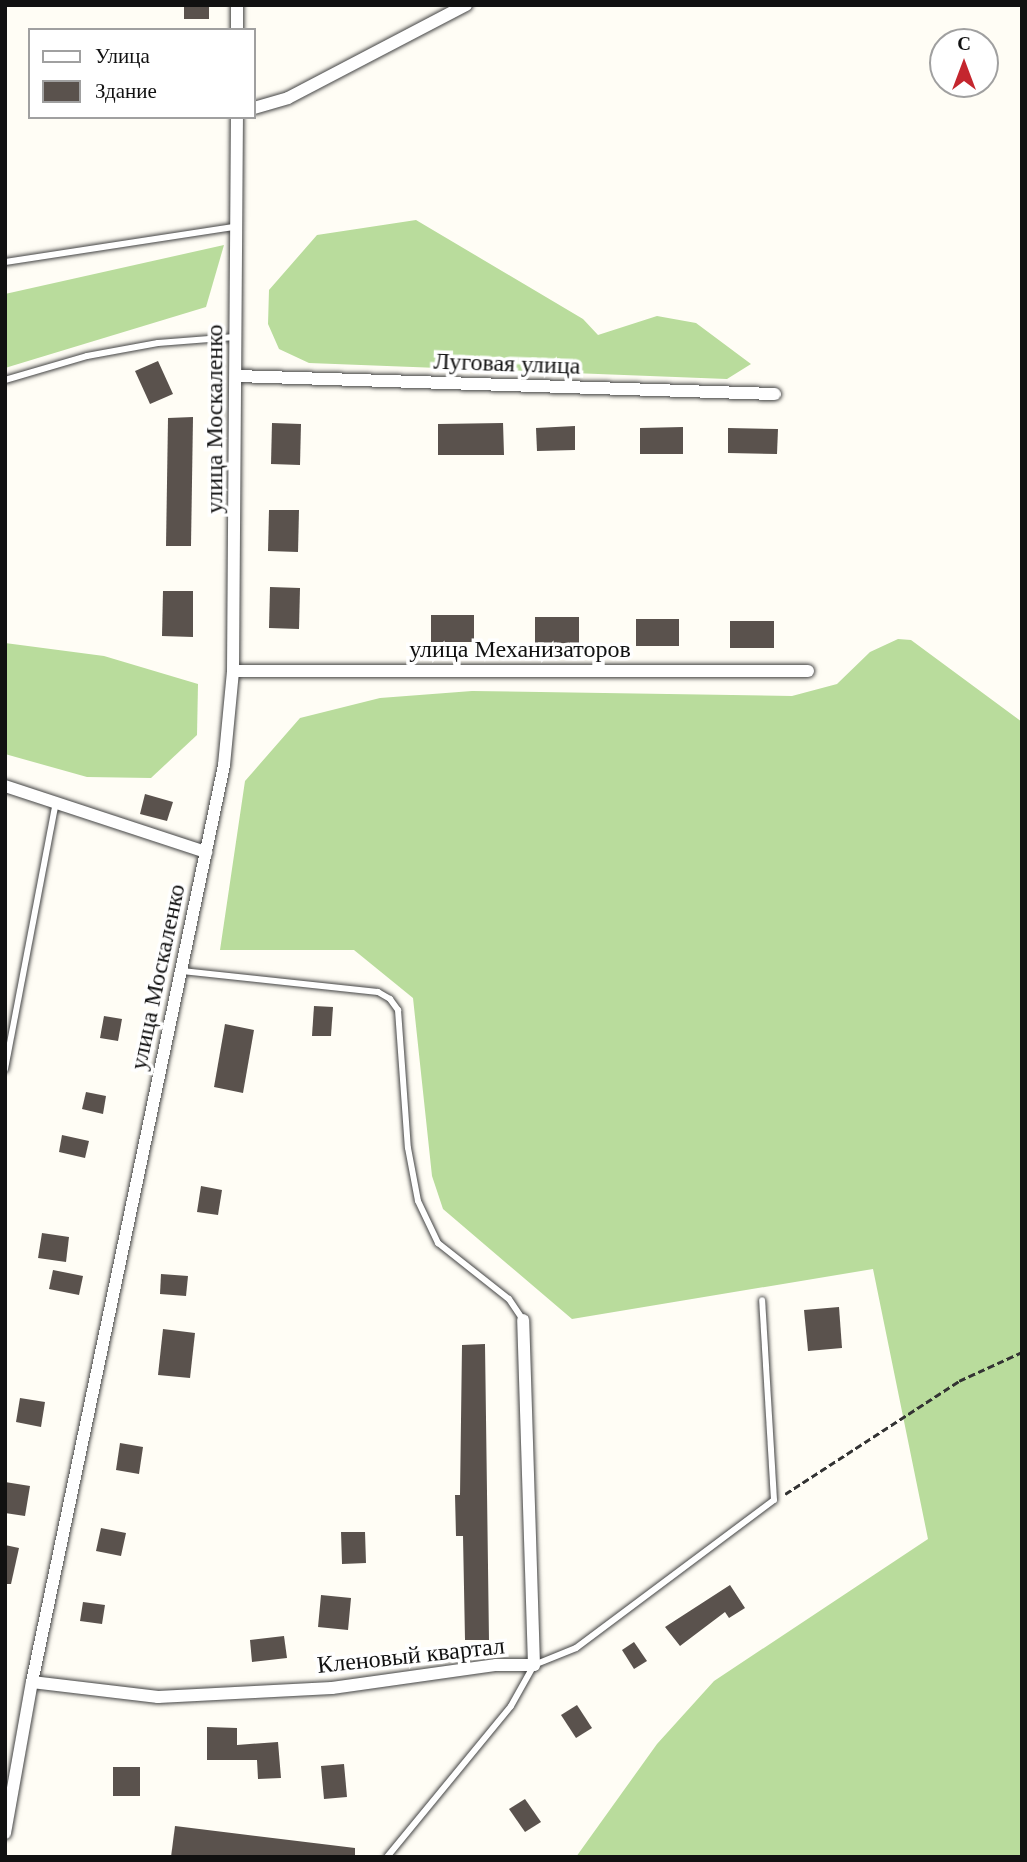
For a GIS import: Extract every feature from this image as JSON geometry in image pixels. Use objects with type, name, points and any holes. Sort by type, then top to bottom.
[{"type":"street","points":[[237,5],[237,28]]},
{"type":"street","points":[[256,107],[288,98],[466,5]]},
{"type":"street","name":"улица Москаленко","points":[[5,1833],[7,1807],[32,1682],[224,765],[233,671],[237,119]]},
{"type":"street","name":"Луговая улица","points":[[237,376],[775,394]]},
{"type":"street","name":"улица Механизаторов","points":[[233,671],[808,671]]},
{"type":"street","points":[[5,786],[206,852]]},
{"type":"street","name":"Кленовый квартал","points":[[32,1682],[158,1697],[332,1688],[496,1665],[534,1665],[523,1320]]},
{"type":"lane","points":[[5,262],[237,227]]},
{"type":"lane","points":[[5,380],[87,356],[158,343],[236,337]]},
{"type":"lane","points":[[5,1069],[56,802]]},
{"type":"lane","points":[[180,971],[378,992],[390,999],[398,1010],[408,1148],[418,1201],[438,1243],[509,1299],[523,1320]]},
{"type":"lane","points":[[387,1857],[511,1706],[534,1665],[576,1648],[774,1500],[762,1300]]},
{"type":"path","points":[[774,1500],[960,1381],[1022,1352]]},
{"type":"green space","points":[[416,220],[583,319],[598,335],[657,316],[696,323],[751,364],[727,379],[309,363],[279,349],[268,324],[269,290],[317,235]]},
{"type":"green space","points":[[224,245],[206,307],[5,368],[5,294]]},
{"type":"green space","points":[[898,639],[911,640],[1022,722],[1022,1857],[576,1857],[657,1744],[714,1681],[928,1539],[873,1269],[572,1319],[443,1209],[432,1176],[413,998],[354,950],[220,950],[245,781],[300,718],[380,698],[472,691],[792,696],[837,684],[870,652]]},
{"type":"green space","points":[[5,643],[104,656],[198,684],[197,735],[151,778],[87,777],[5,754]]},
{"type":"building","points":[[184,5],[209,5],[209,19],[184,19]]},
{"type":"building","points":[[158,361],[173,394],[150,404],[135,371]]},
{"type":"building","points":[[193,417],[191,546],[166,546],[168,418]]},
{"type":"building","points":[[272,423],[301,424],[300,465],[271,464]]},
{"type":"building","points":[[503,423],[504,455],[438,455],[438,424]]},
{"type":"building","points":[[575,426],[575,450],[537,451],[536,428]]},
{"type":"building","points":[[683,427],[683,454],[640,454],[640,428]]},
{"type":"building","points":[[728,428],[778,429],[777,454],[728,453]]},
{"type":"building","points":[[269,510],[299,510],[298,552],[268,551]]},
{"type":"building","points":[[270,587],[300,588],[299,629],[269,628]]},
{"type":"building","points":[[163,591],[193,591],[193,637],[162,636]]},
{"type":"building","points":[[431,615],[474,615],[474,642],[431,642]]},
{"type":"building","points":[[535,617],[579,617],[579,644],[535,644]]},
{"type":"building","points":[[636,619],[679,619],[679,646],[636,646]]},
{"type":"building","points":[[730,621],[774,621],[774,648],[730,648]]},
{"type":"building","points":[[145,794],[173,802],[167,821],[140,814]]},
{"type":"building","points":[[314,1006],[333,1007],[331,1036],[312,1036]]},
{"type":"building","points":[[104,1016],[122,1019],[118,1041],[100,1038]]},
{"type":"building","points":[[225,1024],[254,1030],[243,1093],[214,1087]]},
{"type":"building","points":[[86,1092],[106,1096],[103,1114],[82,1109]]},
{"type":"building","points":[[62,1135],[89,1141],[85,1158],[59,1152]]},
{"type":"building","points":[[201,1186],[222,1190],[218,1215],[197,1212]]},
{"type":"building","points":[[42,1233],[69,1237],[66,1262],[38,1258]]},
{"type":"building","points":[[53,1270],[83,1276],[79,1295],[49,1289]]},
{"type":"building","points":[[161,1274],[188,1276],[186,1296],[160,1294]]},
{"type":"building","points":[[839,1307],[842,1348],[808,1351],[804,1310]]},
{"type":"building","points":[[163,1329],[195,1333],[190,1378],[158,1375]]},
{"type":"building","points":[[485,1344],[489,1640],[465,1640],[463,1536],[456,1536],[455,1495],[460,1495],[462,1345]]},
{"type":"building","points":[[20,1398],[45,1402],[41,1427],[16,1422]]},
{"type":"building","points":[[120,1443],[143,1447],[139,1474],[116,1470]]},
{"type":"building","points":[[5,1482],[30,1486],[25,1516],[5,1513]]},
{"type":"building","points":[[101,1528],[126,1533],[121,1556],[96,1551]]},
{"type":"building","points":[[341,1532],[365,1532],[366,1563],[342,1564]]},
{"type":"building","points":[[5,1545],[19,1548],[11,1584],[5,1584]]},
{"type":"building","points":[[730,1585],[745,1608],[729,1618],[725,1612],[680,1646],[665,1627]]},
{"type":"building","points":[[321,1595],[351,1598],[348,1630],[318,1627]]},
{"type":"building","points":[[83,1602],[105,1605],[102,1624],[80,1621]]},
{"type":"building","points":[[284,1636],[287,1658],[252,1662],[250,1640]]},
{"type":"building","points":[[634,1642],[647,1661],[634,1669],[622,1650]]},
{"type":"building","points":[[577,1705],[592,1728],[576,1738],[561,1715]]},
{"type":"building","points":[[207,1727],[237,1728],[237,1745],[278,1742],[281,1778],[258,1779],[257,1760],[207,1760]]},
{"type":"building","points":[[344,1764],[347,1797],[324,1799],[321,1766]]},
{"type":"building","points":[[113,1767],[140,1767],[140,1796],[113,1796]]},
{"type":"building","points":[[525,1799],[541,1822],[525,1832],[509,1809]]},
{"type":"building","points":[[175,1826],[355,1848],[355,1857],[171,1857]]}]
